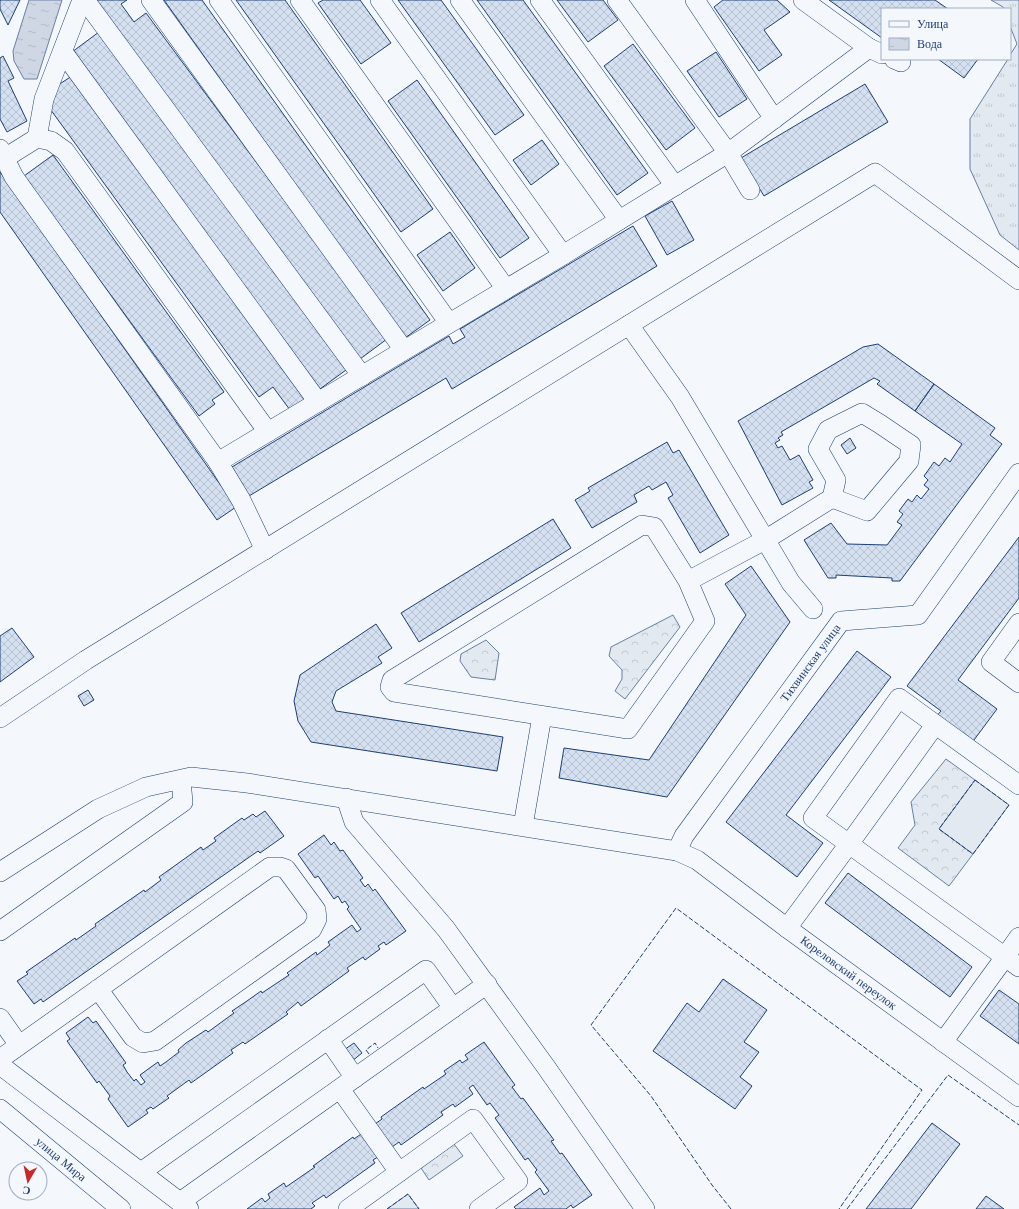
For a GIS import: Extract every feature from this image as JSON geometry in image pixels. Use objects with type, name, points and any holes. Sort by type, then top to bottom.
[{"type":"street","points":[[37,138],[44,100],[84,0]]},
{"type":"street","points":[[84,0],[362,376]]},
{"type":"street","points":[[151,0],[404,350]]},
{"type":"street","points":[[220,0],[449,323]]},
{"type":"street","points":[[300,0],[506,289]]},
{"type":"street","points":[[380,0],[563,255]]},
{"type":"street","points":[[460,0],[619,220]]},
{"type":"street","points":[[540,0],[675,186]]},
{"type":"street","points":[[617,0],[728,153],[750,190]]},
{"type":"street","points":[[695,0],[774,119]]},
{"type":"street","points":[[218,462],[563,255],[728,153],[774,119],[876,51],[803,0]]},
{"type":"street","points":[[62,52],[318,402]]},
{"type":"street","points":[[265,550],[241,500],[218,462],[14,177],[2,154],[37,138],[51,141],[64,151],[268,432]]},
{"type":"street","points":[[0,718],[86,660],[875,173],[1019,280]]},
{"type":"street","points":[[629,326],[680,397],[791,583],[813,609]]},
{"type":"street","points":[[688,581],[765,540],[832,498],[836,480],[818,449],[828,430],[862,413],[911,445],[909,461],[867,511],[832,498]]},
{"type":"street","name":"Тихвинская улица","points":[[677,851],[688,830],[841,621],[918,614],[1019,473]]},
{"type":"street","points":[[642,525],[654,527],[688,581],[705,621],[628,729],[394,692],[390,686],[392,680],[642,525]]},
{"type":"street","points":[[1019,623],[991,662],[1019,683]]},
{"type":"street","points":[[1012,962],[813,818],[899,698],[935,724],[1016,777]]},
{"type":"street","points":[[523,826],[542,716]]},
{"type":"street","points":[[787,928],[935,724]]},
{"type":"street","name":"Кореловский переулок","points":[[0,872],[98,808],[146,787],[190,777],[247,783],[346,798],[677,851],[697,860],[787,928],[1019,1097]]},
{"type":"street","points":[[0,931],[182,802],[181,780]]},
{"type":"street","points":[[346,798],[354,822],[446,929],[487,984],[638,1206]]},
{"type":"street","points":[[0,1060],[270,867],[280,867],[286,869],[316,910],[317,919],[312,929],[154,1041],[143,1044],[133,1037],[98,990]]},
{"type":"street","points":[[943,1042],[1012,962],[1019,937]]},
{"type":"street","points":[[141,1172],[426,970],[453,1008]]},
{"type":"street","points":[[0,1065],[185,1206],[340,1089],[487,984]]},
{"type":"street","points":[[0,1018],[20,1046]]},
{"type":"street","points":[[328,1039],[355,1078]]},
{"type":"street","points":[[340,1089],[399,1172]]},
{"type":"street","name":"улица Мира","points":[[0,1109],[121,1209]]},
{"type":"street","points":[[348,1209],[473,1119],[518,1181],[479,1209]]},
{"type":"green space","points":[[991,0],[1019,0],[1019,250],[1000,235],[970,169],[970,119],[1007,60],[1011,60],[1011,53],[1017,44],[1011,29],[1011,8],[1003,7]]},
{"type":"green space","points":[[673,615],[680,627],[625,699],[615,691],[622,679],[622,670],[609,656],[611,647]]},
{"type":"green space","points":[[486,640],[499,653],[495,680],[471,677],[460,661],[461,654]]},
{"type":"green space","points":[[946,759],[975,780],[939,829],[973,854],[949,886],[898,848],[915,825],[911,802]]},
{"type":"green space","points":[[975,780],[1009,805],[973,854],[939,829]]},
{"type":"green space","points":[[454,1144],[463,1156],[429,1180],[421,1168]]},
{"type":"green space","points":[[408,1194],[419,1209],[387,1209]]},
{"type":"water","points":[[29,0],[62,0],[37,79],[24,79],[14,61],[13,51]]},
{"type":"building","points":[[0,0],[20,0],[8,25],[0,9]]},
{"type":"building","points":[[96,0],[127,0],[121,4],[134,22],[146,13],[387,339],[360,359]]},
{"type":"building","points":[[164,0],[202,0],[430,320],[405,338]]},
{"type":"building","points":[[236,0],[285,0],[433,209],[401,232]]},
{"type":"building","points":[[323,0],[360,0],[391,43],[361,64],[318,3]]},
{"type":"building","points":[[398,0],[441,0],[524,115],[495,135]]},
{"type":"building","points":[[477,0],[523,0],[648,173],[617,195]]},
{"type":"building","points":[[557,0],[603,0],[618,20],[588,42]]},
{"type":"building","points":[[723,0],[777,0],[790,12],[764,30],[782,55],[759,71],[714,7]]},
{"type":"building","points":[[829,0],[935,0],[947,8],[881,8],[881,37]]},
{"type":"building","points":[[99,32],[346,370],[320,389],[72,52]]},
{"type":"building","points":[[633,44],[695,128],[666,150],[604,66]]},
{"type":"building","points":[[716,52],[747,99],[719,117],[687,71]]},
{"type":"building","points":[[3,56],[14,78],[8,81],[27,121],[7,132],[0,119],[0,58]]},
{"type":"building","points":[[939,60],[977,60],[964,78]]},
{"type":"building","points":[[72,76],[305,399],[290,410],[273,387],[259,397],[48,106],[55,87]]},
{"type":"building","points":[[417,80],[529,238],[500,258],[388,101]]},
{"type":"building","points":[[865,84],[888,122],[764,196],[741,158]]},
{"type":"building","points":[[542,140],[559,164],[531,185],[513,160]]},
{"type":"building","points":[[53,155],[224,392],[212,400],[215,404],[199,416],[24,176]]},
{"type":"building","points":[[0,172],[236,507],[217,520],[0,212]]},
{"type":"building","points":[[672,201],[694,240],[667,255],[645,216]]},
{"type":"building","points":[[633,226],[657,266],[452,389],[446,378],[249,496],[232,467],[449,336],[453,344],[465,337],[460,329]]},
{"type":"building","points":[[450,232],[475,268],[443,291],[417,255]]},
{"type":"building","points":[[878,344],[934,384],[915,411],[877,384],[880,381],[874,378],[781,432],[783,435],[778,438],[780,440],[775,443],[778,448],[782,446],[790,460],[799,455],[813,480],[809,482],[813,488],[782,505],[738,421],[863,347]]},
{"type":"building","points":[[934,384],[995,428],[990,435],[1002,444],[900,581],[892,581],[892,578],[836,575],[836,578],[828,578],[804,540],[831,523],[847,544],[887,545],[902,525],[897,522],[903,514],[899,511],[908,499],[912,502],[917,495],[921,499],[929,489],[924,485],[928,480],[924,476],[934,462],[939,466],[945,458],[950,462],[962,444],[915,411]]},
{"type":"building","points":[[850,438],[856,448],[847,454],[841,445]]},
{"type":"building","points":[[667,442],[673,453],[679,450],[729,535],[700,553],[668,498],[673,495],[666,482],[652,490],[649,486],[634,495],[637,502],[592,528],[575,500],[590,491],[588,488]]},
{"type":"building","points":[[553,519],[571,548],[419,642],[401,613]]},
{"type":"building","points":[[1019,537],[1019,598],[958,680],[997,709],[971,744],[935,718],[941,711],[907,686]]},
{"type":"building","points":[[751,566],[790,622],[667,797],[559,778],[564,748],[649,760],[746,615],[725,584]]},
{"type":"building","points":[[376,624],[392,648],[378,657],[382,663],[336,691],[332,702],[336,711],[503,737],[497,771],[311,742],[298,721],[294,701],[300,675]]},
{"type":"building","points":[[12,628],[34,657],[0,682],[0,636]]},
{"type":"building","points":[[857,651],[891,677],[786,815],[823,843],[797,877],[726,822]]},
{"type":"building","points":[[88,690],[94,700],[84,706],[78,696]]},
{"type":"building","points":[[265,811],[284,836],[260,853],[258,851],[43,1002],[41,999],[34,1004],[17,981],[28,974],[26,972],[75,938],[76,940],[89,931],[96,926],[95,924],[144,890],[145,892],[161,880],[159,877],[201,847],[203,850],[216,841],[214,838],[242,818],[244,820],[253,814],[256,817]]},
{"type":"building","points":[[324,835],[331,845],[334,842],[340,851],[343,850],[363,878],[360,880],[365,887],[368,884],[373,891],[375,889],[406,931],[386,945],[384,942],[378,946],[380,949],[365,960],[363,957],[347,968],[349,971],[301,1006],[298,1002],[286,1012],[288,1014],[245,1044],[243,1042],[231,1050],[233,1053],[191,1083],[189,1080],[167,1096],[169,1098],[153,1109],[151,1107],[146,1110],[148,1113],[128,1127],[108,1099],[110,1096],[99,1081],[97,1083],[67,1041],[70,1039],[66,1033],[88,1017],[93,1023],[96,1021],[126,1063],[123,1065],[127,1072],[134,1081],[136,1079],[141,1085],[145,1082],[140,1075],[158,1062],[160,1066],[166,1062],[179,1052],[178,1050],[186,1043],[206,1030],[208,1032],[234,1013],[232,1011],[261,991],[262,993],[289,975],[287,973],[316,952],[317,955],[330,945],[328,942],[352,925],[357,932],[361,929],[347,909],[349,907],[345,901],[342,903],[338,896],[334,899],[318,876],[315,878],[298,854]]},
{"type":"building","points":[[848,873],[972,967],[950,997],[825,903]]},
{"type":"building","points":[[723,979],[767,1010],[744,1042],[759,1052],[740,1077],[752,1086],[735,1109],[653,1051],[687,1003],[699,1012]]},
{"type":"building","points":[[999,990],[1019,1004],[1019,1044],[980,1016]]},
{"type":"building","points":[[484,1042],[515,1085],[512,1087],[521,1099],[523,1098],[554,1140],[551,1141],[560,1154],[562,1153],[592,1195],[573,1208],[571,1205],[566,1209],[516,1209],[514,1207],[540,1188],[544,1195],[549,1191],[535,1172],[537,1170],[528,1158],[525,1160],[495,1118],[499,1115],[490,1103],[487,1105],[473,1085],[469,1088],[473,1094],[455,1107],[453,1104],[441,1112],[443,1115],[401,1145],[399,1142],[392,1147],[375,1124],[382,1119],[381,1117],[423,1087],[424,1089],[446,1074],[444,1071],[460,1060],[462,1063],[468,1059],[465,1055]]},
{"type":"building","points":[[354,1043],[362,1053],[352,1061],[344,1050]]},
{"type":"building","points":[[932,1123],[960,1144],[911,1209],[866,1209]]},
{"type":"building","points":[[364,1132],[381,1155],[373,1160],[375,1163],[326,1198],[324,1195],[312,1203],[315,1206],[311,1209],[247,1209],[262,1198],[265,1202],[270,1198],[268,1194],[284,1183],[286,1187],[315,1167],[313,1166],[353,1137],[354,1139]]},
{"type":"building","points":[[986,1196],[1004,1209],[976,1209]]},
{"type":"fence","points":[[975,780],[1009,805],[973,854],[939,829],[975,780]]},
{"type":"fence","points":[[731,1209],[712,1185],[651,1096],[591,1025],[676,908],[922,1090],[839,1209]]},
{"type":"fence","points":[[369,1054],[366,1050],[375,1043],[378,1048]]},
{"type":"fence","points":[[847,1209],[948,1075],[1019,1125]]},
{"type":"fence","points":[[387,1209],[408,1194],[419,1209]]}]
